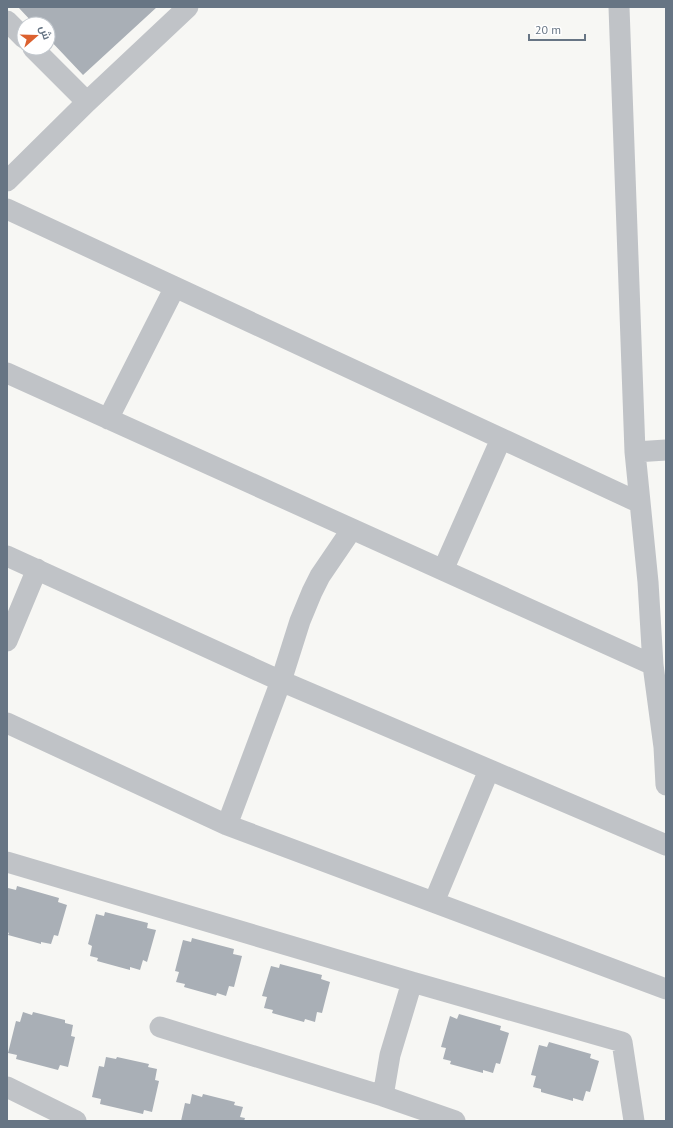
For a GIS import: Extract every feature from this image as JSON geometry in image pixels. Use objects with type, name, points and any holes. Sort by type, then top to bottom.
[{"type":"street","points":[[7,181],[87,102],[188,7]]},
{"type":"street","points":[[619,7],[635,452],[640,503],[657,582],[653,664],[665,748],[666,785]]},
{"type":"street","points":[[7,21],[16,30]]},
{"type":"street","points":[[41,56],[87,102]]},
{"type":"street","points":[[7,209],[640,503]]},
{"type":"street","points":[[108,419],[175,287]]},
{"type":"street","points":[[7,373],[653,664]]},
{"type":"street","points":[[443,570],[501,439]]},
{"type":"street","points":[[635,452],[666,450]]},
{"type":"street","points":[[227,825],[281,681],[300,621],[312,592],[320,576],[352,529]]},
{"type":"street","points":[[7,556],[281,681],[666,845]]},
{"type":"street","points":[[7,641],[37,569]]},
{"type":"street","points":[[7,723],[227,825],[666,988]]},
{"type":"street","points":[[434,902],[489,770]]},
{"type":"street","points":[[7,862],[412,982],[622,1042],[634,1121]]},
{"type":"street","points":[[383,1096],[390,1055],[412,982]]},
{"type":"street","points":[[160,1027],[383,1096],[454,1121]]},
{"type":"street","points":[[7,1087],[76,1121]]},
{"type":"building","points":[[18,7],[157,7],[83,75],[56,46],[56,16],[26,16]]},
{"type":"building","points":[[17,886],[59,898],[58,902],[67,905],[58,936],[54,935],[51,944],[41,942],[41,944],[8,935],[7,891],[8,888],[16,890]]},
{"type":"building","points":[[105,912],[148,923],[147,928],[156,930],[147,962],[143,960],[140,970],[130,967],[130,970],[97,961],[98,958],[90,956],[92,946],[88,944],[96,914],[104,916]]},
{"type":"building","points":[[192,938],[234,949],[233,954],[242,956],[234,987],[229,986],[226,996],[217,993],[216,996],[184,987],[185,984],[176,982],[179,972],[175,971],[183,940],[191,942]]},
{"type":"building","points":[[280,964],[322,975],[321,979],[330,982],[322,1013],[317,1012],[315,1022],[305,1019],[304,1022],[272,1013],[273,1010],[264,1008],[267,997],[262,996],[271,966],[279,968]]},
{"type":"building","points":[[23,1012],[32,1015],[33,1012],[65,1020],[65,1023],[73,1025],[71,1036],[75,1037],[68,1067],[60,1065],[58,1070],[16,1059],[17,1055],[8,1053],[16,1021],[20,1022]]},
{"type":"building","points":[[459,1014],[501,1026],[500,1030],[509,1033],[500,1064],[496,1063],[493,1073],[483,1070],[483,1073],[450,1064],[451,1061],[443,1059],[446,1048],[441,1047],[450,1016],[457,1019]]},
{"type":"building","points":[[549,1042],[591,1054],[590,1058],[599,1061],[590,1092],[586,1091],[583,1101],[573,1098],[573,1101],[541,1092],[541,1089],[533,1087],[536,1076],[531,1075],[539,1045],[547,1047]]},
{"type":"building","points":[[106,1057],[116,1059],[117,1057],[149,1064],[148,1067],[157,1069],[155,1080],[159,1081],[152,1112],[144,1110],[143,1114],[100,1104],[101,1099],[92,1097],[99,1066],[104,1067]]},
{"type":"building","points":[[192,1094],[202,1097],[203,1094],[235,1102],[234,1105],[243,1107],[240,1117],[245,1118],[244,1121],[181,1121],[185,1103],[190,1104]]}]
